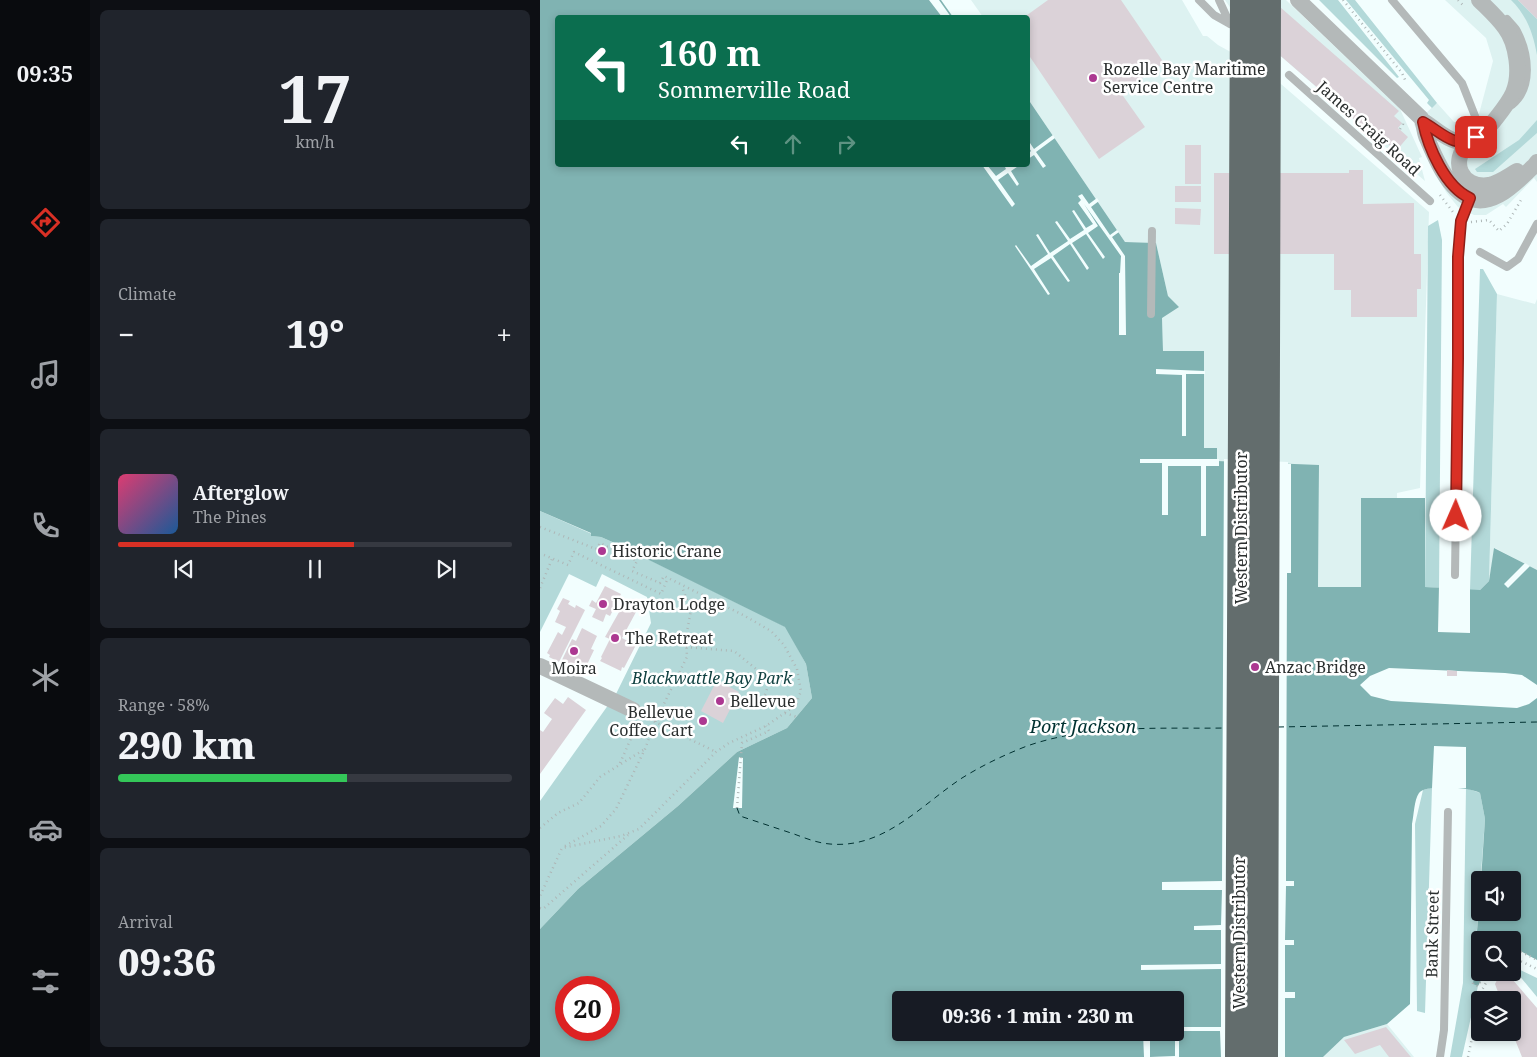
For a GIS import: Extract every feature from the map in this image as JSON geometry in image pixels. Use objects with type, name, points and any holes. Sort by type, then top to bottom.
[{"type":"highway","name":"Western Distributor","points":[[1239,1057],[1244,0]]},
{"type":"highway","name":"Western Distributor","points":[[1264,1057],[1268,0]]},
{"type":"street","points":[[1298,0],[1418,114],[1423,122],[1425,134],[1442,172],[1457,190],[1470,198],[1484,200],[1497,196],[1503,193],[1537,162]]},
{"type":"street","points":[[1475,6],[1506,29],[1516,50],[1517,71],[1514,92],[1500,114],[1483,132],[1469,142],[1460,153],[1459,166],[1466,179],[1473,183],[1489,184],[1497,182],[1537,156]]},
{"type":"street","points":[[1423,122],[1451,140],[1461,143],[1469,142]]},
{"type":"street","points":[[540,666],[637,716]]},
{"type":"lane","points":[[1199,0],[1214,15],[1230,24],[1219,0]]},
{"type":"lane","points":[[1392,0],[1462,83],[1483,132]]},
{"type":"lane","points":[[1488,0],[1517,30],[1525,54],[1527,80],[1520,98],[1500,114]]},
{"type":"lane","name":"James Craig Road","points":[[1290,75],[1430,202]]},
{"type":"lane","points":[[1455,576],[1458,257],[1461,221],[1470,198]]},
{"type":"lane","points":[[1480,252],[1507,267],[1518,259],[1537,224]]},
{"type":"lane","points":[[1151,314],[1152,231]]},
{"type":"lane","name":"Bank Street","points":[[1440,1057],[1444,1030],[1448,812]]},
{"type":"path","points":[[1343,0],[1402,73],[1406,82]]},
{"type":"path","points":[[1458,0],[1475,6]]},
{"type":"path","points":[[1400,129],[1403,124],[1402,121]]},
{"type":"path","points":[[540,526],[596,549],[600,542],[637,561],[632,571],[660,583],[664,576],[772,631],[784,645],[798,669],[801,684],[800,696],[796,705],[766,726],[728,743],[716,752],[644,824],[629,834],[543,909],[540,908]]},
{"type":"path","points":[[544,556],[568,565],[574,552],[661,594],[668,578]]},
{"type":"path","points":[[540,588],[552,559]]},
{"type":"path","points":[[540,896],[562,848],[601,826],[616,809],[687,657],[686,637],[691,610],[681,585]]},
{"type":"path","points":[[686,647],[734,651],[756,669],[758,684],[772,674],[762,703],[784,706],[800,696]]},
{"type":"path","points":[[785,713],[796,717]]},
{"type":"path","points":[[620,765],[637,716],[655,722],[716,752]]},
{"type":"path","points":[[737,808],[742,743],[768,731],[766,726]]},
{"type":"path","points":[[540,828],[558,813],[579,803],[600,777],[645,749]]},
{"type":"path","points":[[562,848],[629,834]]},
{"type":"path","points":[[1521,952],[1537,960]]},
{"type":"path","points":[[1521,961],[1537,969]]},
{"type":"path","points":[[1473,981],[1473,984],[1478,986],[1480,981]]},
{"type":"path","points":[[1468,1057],[1482,990],[1487,981]]},
{"type":"shaded area","points":[[971,0],[1182,0],[1203,36],[1207,36],[1218,45],[1267,72],[1429,212],[1420,488],[1397,493],[1397,498],[1361,498],[1361,587],[1318,588],[1319,466],[1217,461],[1204,448],[1204,351],[1163,351],[1162,318],[1168,296],[1156,243],[1125,242],[1030,102],[1030,15],[982,15]]},
{"type":"shaded area","points":[[1225,0],[1286,0],[1400,109],[1422,157],[1419,158],[1425,181],[1238,19]]},
{"type":"shaded area","points":[[1445,0],[1537,0],[1537,182],[1534,178],[1506,207],[1503,204],[1486,215],[1474,215],[1458,207],[1446,192],[1436,175],[1414,124],[1437,103],[1454,122],[1466,122],[1479,114],[1493,61],[1486,38]]},
{"type":"shaded area","points":[[1497,294],[1535,304],[1537,299],[1537,570],[1495,548],[1489,581]]},
{"type":"shaded area","points":[[1387,1024],[1414,1057],[1323,1057],[1344,1037]]},
{"type":"green space","points":[[1319,0],[1338,0],[1399,77],[1397,78]]},
{"type":"green space","points":[[1346,0],[1355,0],[1437,103],[1432,108],[1427,103],[1429,100]]},
{"type":"green space","points":[[1511,0],[1518,0],[1537,19],[1537,55],[1529,25]]},
{"type":"green space","points":[[1537,120],[1537,133],[1493,172],[1477,172],[1475,169],[1519,140]]},
{"type":"green space","points":[[1438,220],[1442,240],[1439,588],[1425,587],[1428,226]]},
{"type":"green space","points":[[1480,269],[1483,269],[1497,294],[1489,581],[1480,590],[1470,590]]},
{"type":"green space","name":"Blackwattle Bay Park","points":[[540,511],[592,534],[591,536],[601,537],[626,548],[628,545],[649,556],[648,559],[786,627],[806,664],[812,698],[787,728],[737,752],[678,806],[578,889],[540,929],[540,801],[616,694],[651,623],[647,597],[602,574],[596,587],[569,574],[540,632]]},
{"type":"green space","points":[[1432,788],[1425,1013],[1417,1011],[1415,824],[1423,790]]},
{"type":"green space","points":[[1466,788],[1480,793],[1485,819],[1481,871],[1471,871],[1471,921],[1478,921],[1477,931],[1471,931],[1471,981],[1478,986],[1477,991],[1471,991],[1471,1017],[1462,1057],[1450,1057],[1463,983]]},
{"type":"green space","points":[[1521,970],[1537,978],[1537,997],[1521,978]]},
{"type":"water","name":"Port Jackson","points":[[540,0],[941,0],[952,15],[555,15],[555,167],[1030,167],[1030,102],[1125,242],[1156,243],[1168,296],[1179,307],[1162,318],[1163,351],[1204,351],[1204,448],[1217,448],[1217,461],[1319,465],[1318,587],[1361,587],[1361,498],[1425,498],[1425,587],[1480,590],[1489,581],[1494,548],[1537,570],[1537,960],[1521,951],[1521,931],[1477,931],[1478,921],[1521,921],[1521,871],[1482,871],[1485,819],[1480,793],[1467,789],[1439,787],[1423,790],[1419,793],[1412,824],[1410,1004],[1387,1024],[1344,1037],[1323,1057],[540,1057],[540,929],[578,889],[678,806],[737,752],[787,728],[812,698],[806,664],[785,627],[647,559],[649,556],[628,545],[626,548],[601,537],[591,536],[591,533],[540,511]]},
{"type":"water","name":"Port Jackson","points":[[1473,981],[1481,981],[1478,986],[1473,984]]},
{"type":"pier","points":[[929,0],[939,0],[950,15],[940,15]]},
{"type":"pier","points":[[1053,135],[1055,138],[1036,152],[1046,166],[1043,168],[1034,155],[1030,158],[1030,143],[1034,149]]},
{"type":"pier","points":[[983,167],[989,167],[996,176],[1006,169],[1005,167],[1017,167],[1011,171],[1019,184],[1017,186],[1008,173],[998,180],[1015,204],[1012,207]]},
{"type":"pier","points":[[1082,194],[1089,204],[1097,198],[1099,201],[1091,207],[1110,235],[1117,230],[1119,232],[1112,237],[1125,256],[1126,335],[1119,335],[1119,273],[1121,256],[1084,204],[1098,226],[1088,233],[1105,257],[1103,259],[1086,234],[1072,243],[1089,268],[1087,270],[1070,244],[1053,256],[1070,281],[1068,282],[1051,258],[1034,269],[1050,294],[1048,295],[1015,246],[1031,266],[1048,254],[1036,235],[1038,234],[1050,253],[1068,241],[1055,222],[1057,221],[1070,239],[1084,230],[1072,211],[1074,210],[1086,228],[1093,224],[1078,203],[1081,200],[1078,196]]},
{"type":"pier","points":[[1156,369],[1205,371],[1205,374],[1186,374],[1186,436],[1182,436],[1182,375],[1156,374]]},
{"type":"pier","points":[[1140,459],[1219,459],[1219,466],[1206,466],[1206,536],[1201,536],[1201,466],[1168,466],[1168,515],[1162,515],[1162,463],[1140,463]]},
{"type":"pier","points":[[1224,459],[1288,462],[1288,464],[1291,464],[1291,573],[1287,573],[1286,881],[1294,881],[1294,886],[1286,886],[1285,940],[1294,940],[1294,945],[1285,945],[1285,992],[1295,992],[1295,998],[1285,998],[1285,1057],[1221,1057],[1220,1031],[1184,1031],[1184,1027],[1221,1027],[1221,969],[1141,970],[1141,965],[1221,964],[1221,930],[1194,930],[1194,926],[1221,925],[1222,890],[1162,890],[1162,882],[1222,881]]},
{"type":"pier","points":[[1525,563],[1530,566],[1508,588],[1504,584]]},
{"type":"pier","points":[[1439,586],[1470,587],[1470,633],[1438,632]]},
{"type":"pier","points":[[1389,668],[1522,675],[1537,685],[1537,698],[1529,704],[1517,708],[1391,701],[1371,696],[1360,685],[1370,676]]},
{"type":"pier","points":[[1434,746],[1466,747],[1466,788],[1432,788]]},
{"type":"pier","points":[[739,757],[743,758],[742,808],[733,808]]},
{"type":"pier","points":[[1143,1041],[1150,1041],[1150,1057],[1144,1057]]},
{"type":"pier","points":[[1175,1041],[1179,1041],[1179,1057],[1150,1057],[1175,1056]]},
{"type":"building","name":"Rozelle Bay Maritime Service Centre","points":[[1048,0],[1121,0],[1164,63],[1121,93],[1145,127],[1099,159],[1030,57],[1030,15],[1027,15]]},
{"type":"building","points":[[1272,0],[1399,111],[1394,116],[1402,123],[1398,128],[1408,137],[1396,151],[1381,138],[1379,141],[1238,19]]},
{"type":"building","points":[[1518,0],[1537,0],[1537,19]]},
{"type":"building","points":[[1185,145],[1201,145],[1201,184],[1185,184]]},
{"type":"building","points":[[1349,170],[1363,170],[1363,204],[1414,203],[1414,254],[1421,254],[1421,289],[1417,289],[1417,317],[1351,317],[1351,290],[1334,290],[1334,254],[1214,254],[1214,173],[1349,173]]},
{"type":"building","points":[[1175,186],[1201,186],[1201,202],[1175,202]]},
{"type":"building","points":[[1175,208],[1201,209],[1200,225],[1175,224]]},
{"type":"building","name":"Drayton Lodge","points":[[605,586],[621,594],[610,616],[606,614],[603,622],[592,617],[596,609],[589,606],[592,600],[596,603]]},
{"type":"building","points":[[563,598],[570,601],[568,604],[575,608],[576,605],[585,610],[559,662],[549,657],[550,655],[547,653],[558,632],[562,635],[566,627],[555,622],[560,611],[557,609]]},
{"type":"building","name":"The Retreat","points":[[623,605],[636,612],[622,638],[636,645],[621,671],[600,661],[610,639],[605,637]]},
{"type":"building","points":[[582,628],[597,636],[591,649],[594,650],[584,671],[562,660],[572,639],[576,641]]},
{"type":"building","points":[[1447,670],[1457,671],[1457,676],[1447,676]]},
{"type":"building","name":"Bellevue","points":[[717,680],[739,692],[723,723],[701,711]]},
{"type":"building","points":[[568,697],[586,710],[540,774],[540,730],[543,732],[552,719],[544,713],[555,698],[563,704]]},
{"type":"building","points":[[1496,981],[1514,981],[1537,1008],[1537,1057],[1522,1057],[1516,1041],[1521,1041],[1521,991],[1498,991],[1495,984]]},
{"type":"building","points":[[1386,1027],[1411,1057],[1389,1057],[1380,1045],[1355,1054],[1344,1040]]},
{"type":"ferry route","points":[[1278,727],[1537,722]]},
{"type":"ferry route","points":[[737,808],[740,816],[820,843],[849,844],[868,840],[885,832],[901,823],[962,778],[994,760],[1027,746],[1075,734],[1100,731],[1151,728],[1226,728]]},
{"type":"place","name":"Rozelle Bay Maritime Service Centre","points":[[1093,78]]},
{"type":"place","name":"Historic Crane","points":[[602,551]]},
{"type":"place","name":"Drayton Lodge","points":[[603,604]]},
{"type":"place","name":"The Retreat","points":[[615,638]]},
{"type":"place","name":"Moira","points":[[574,651]]},
{"type":"place","name":"Anzac Bridge","points":[[1255,667]]},
{"type":"place","name":"Bellevue","points":[[720,701]]},
{"type":"place","name":"Bellevue Coffee Cart","points":[[703,721]]},
{"type":"route","points":[[1456,516],[1458,257],[1461,221],[1470,198],[1457,190],[1442,172],[1425,134],[1423,122],[1451,140],[1461,143],[1469,142],[1476,137]]}]
